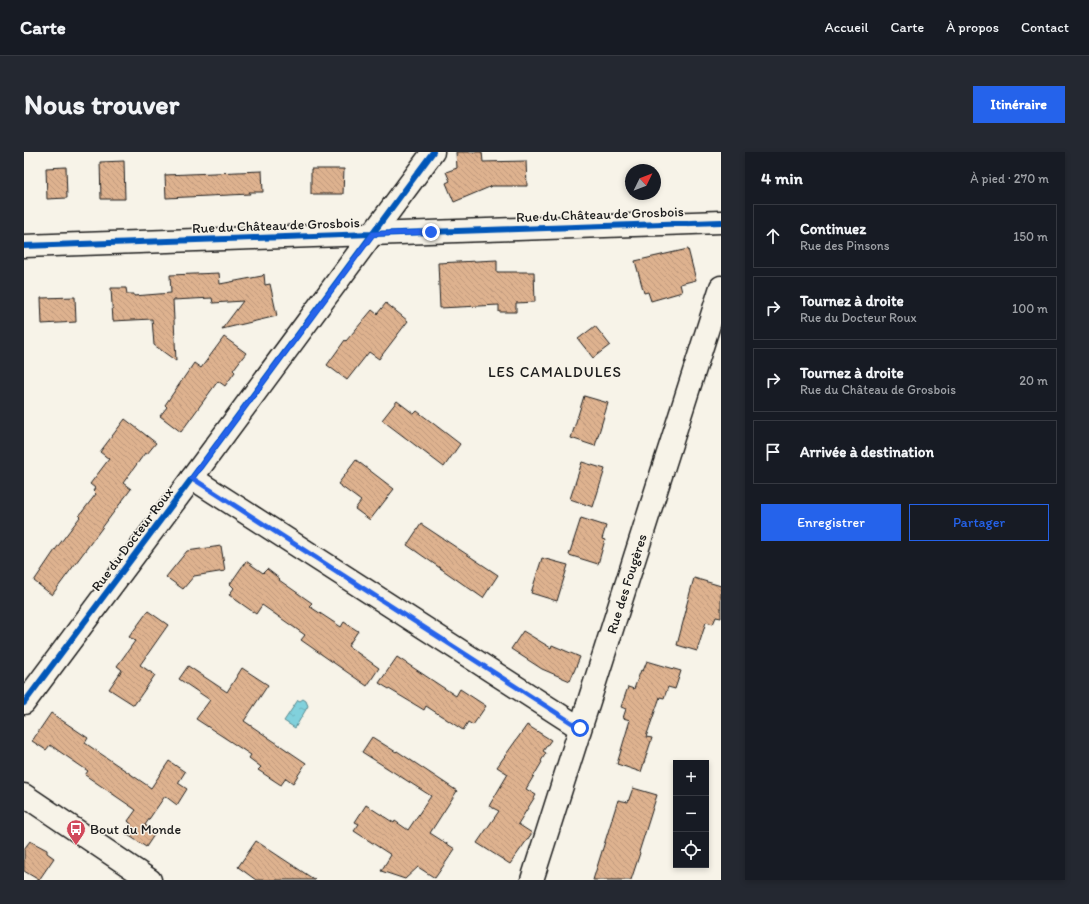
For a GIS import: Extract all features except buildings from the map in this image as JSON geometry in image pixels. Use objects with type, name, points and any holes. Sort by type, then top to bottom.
[{"type":"street","name":"Rue du Docteur Roux","points":[[24,703],[433,152]]},
{"type":"street","name":"Rue du Château de Grosbois","points":[[24,246],[721,222]]},
{"type":"street","name":"Rue des Fougères","points":[[532,880],[721,287]]},
{"type":"street","points":[[192,478],[580,728]]},
{"type":"street","points":[[24,795],[150,880]]},
{"type":"water","points":[[303,699],[306,701],[308,706],[295,728],[284,721],[298,700],[300,701]]},
{"type":"cycle path","points":[[24,703],[433,152]]},
{"type":"cycle path","points":[[24,246],[721,222]]},
{"type":"place","name":"Bout du Monde","points":[[76,846]]},
{"type":"district","name":"LES CAMALDULES","points":[[555,372]]},
{"type":"route","points":[[431,232],[373,234],[192,478],[580,728]]}]
